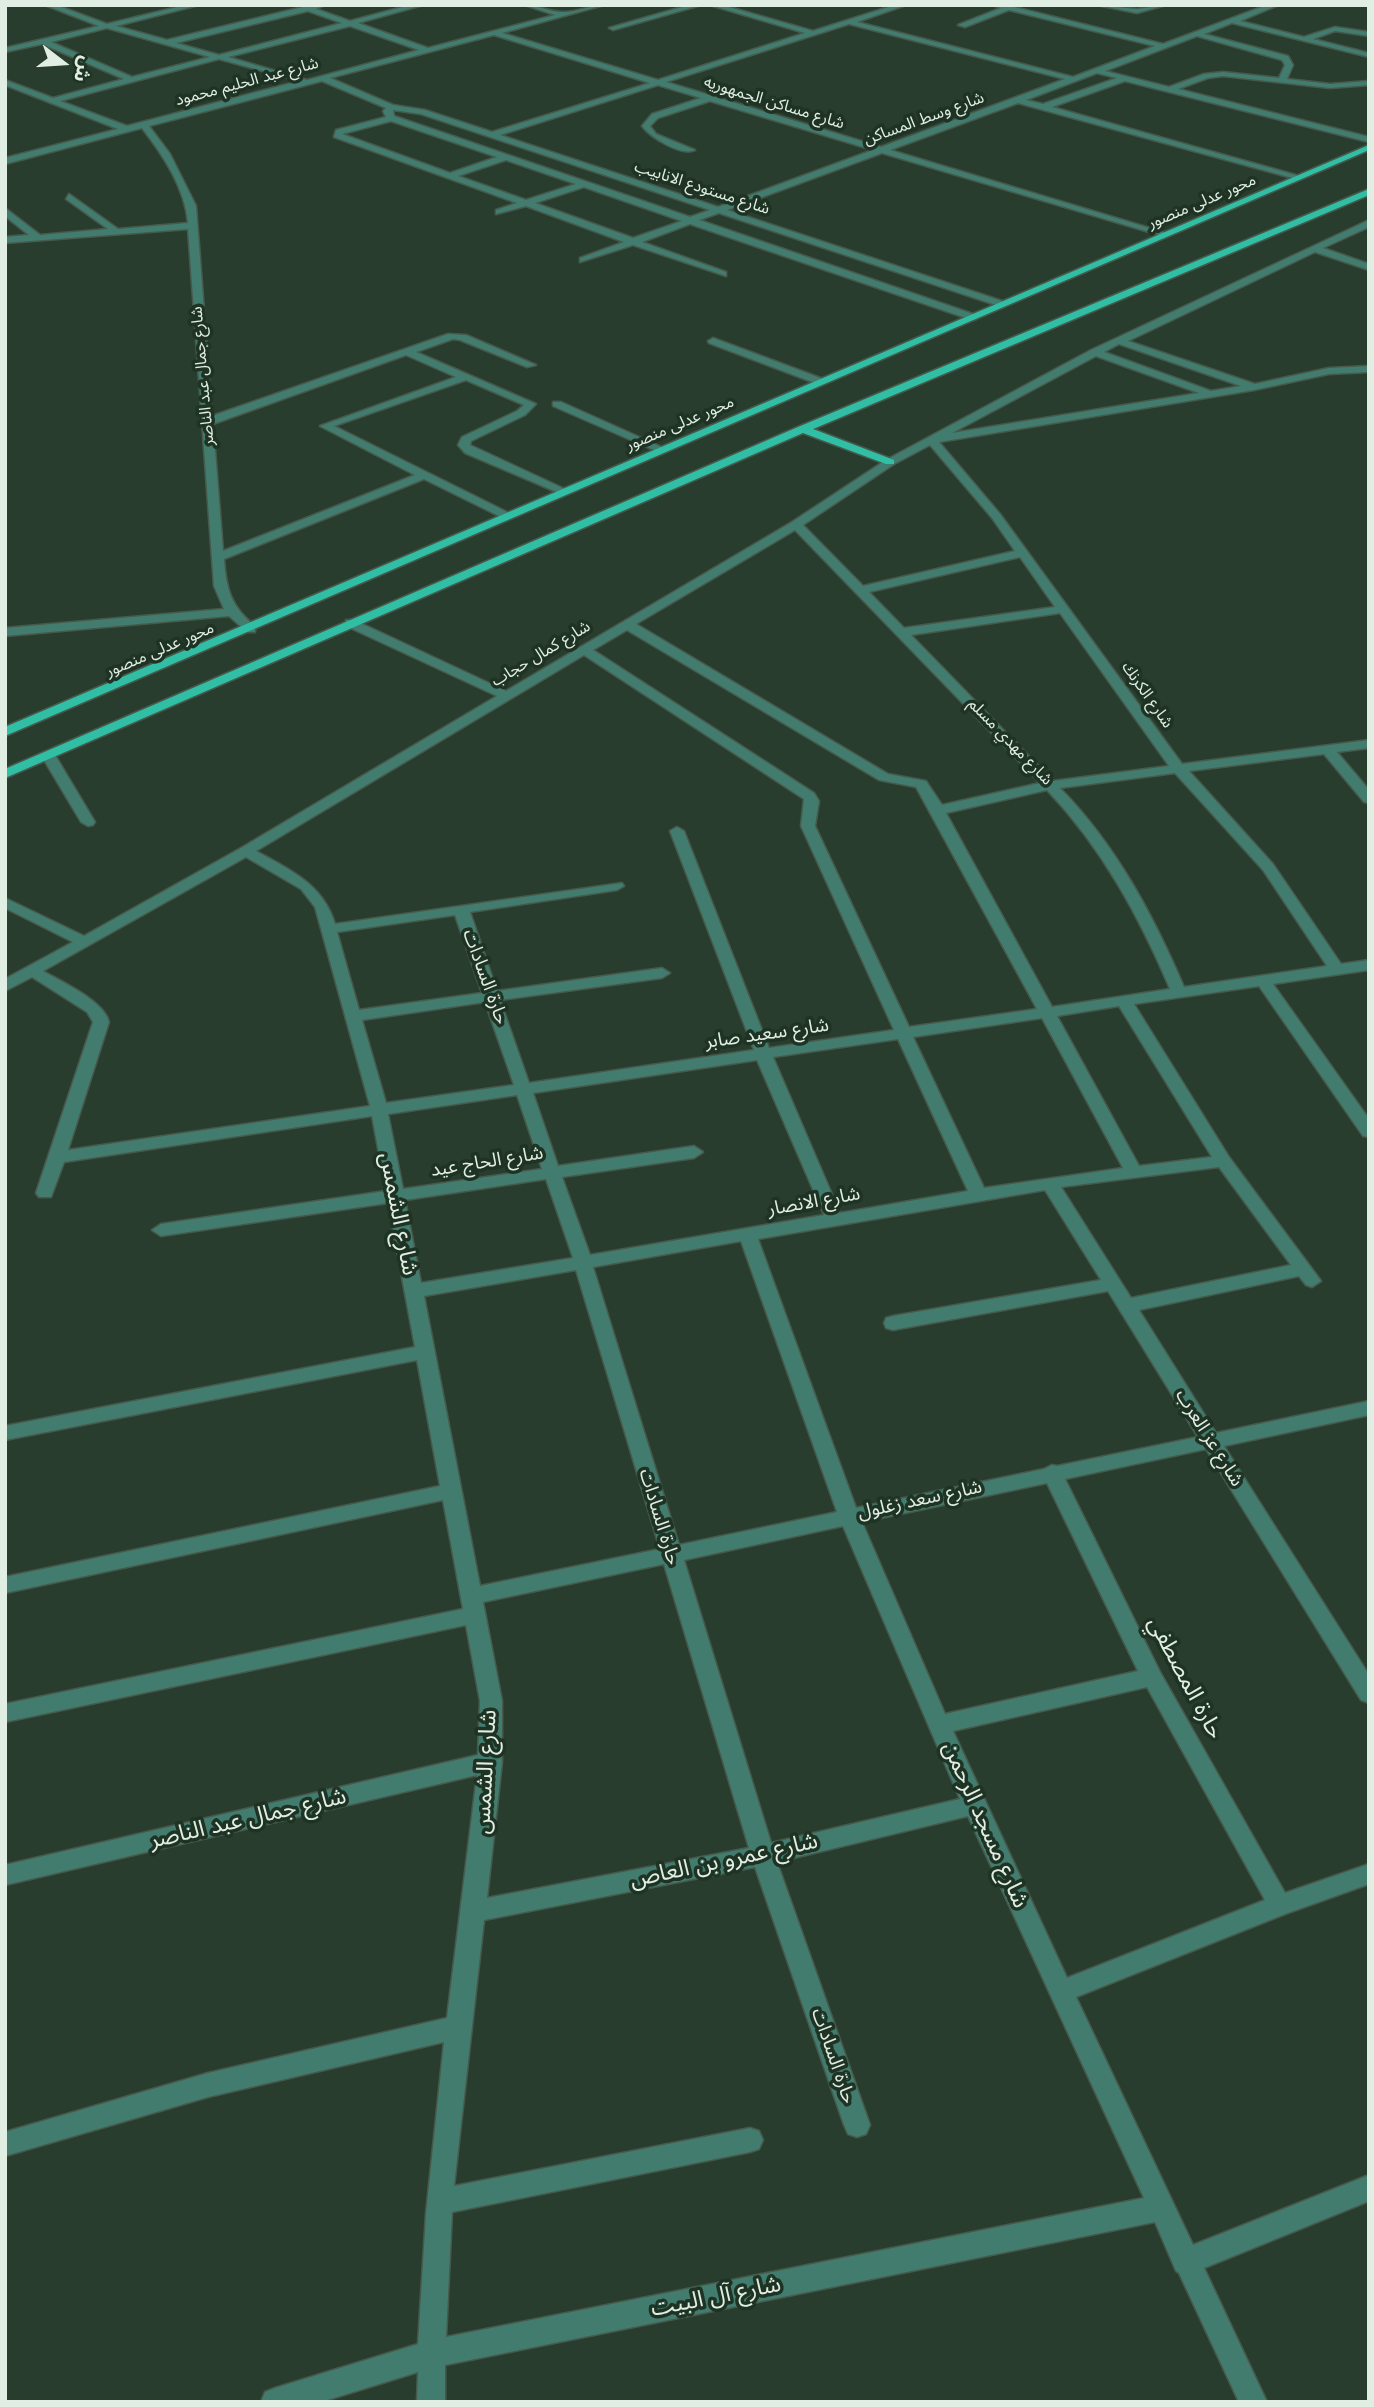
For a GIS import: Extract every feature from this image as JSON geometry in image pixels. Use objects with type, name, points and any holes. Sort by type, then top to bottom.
[{"type":"main road","name":"محور عدلى منصور","points":[[5,732],[251,629],[660,449],[1369,147]]},
{"type":"main road","points":[[5,774],[802,429],[1369,192]]},
{"type":"main road","points":[[802,429],[890,462]]},
{"type":"street","points":[[48,5],[107,26],[307,81]]},
{"type":"street","points":[[5,50],[196,5]]},
{"type":"street","points":[[299,5],[429,51]]},
{"type":"street","points":[[166,43],[322,5]]},
{"type":"street","points":[[53,100],[420,5]]},
{"type":"street","points":[[528,5],[565,16]]},
{"type":"street","name":"شارع عبد الحليم محمود","points":[[5,161],[601,5]]},
{"type":"street","points":[[613,28],[698,5]]},
{"type":"street","points":[[713,5],[812,33]]},
{"type":"street","points":[[492,135],[903,5]]},
{"type":"street","points":[[996,5],[1163,46]]},
{"type":"street","points":[[1020,11],[1038,5]]},
{"type":"street","points":[[1100,5],[1137,11],[1163,5]]},
{"type":"street","name":"شارع وسط المساكن","points":[[583,260],[1275,5]]},
{"type":"street","points":[[962,25],[1009,8]]},
{"type":"street","points":[[1232,21],[1369,55]]},
{"type":"street","points":[[849,22],[1073,79]]},
{"type":"street","points":[[1304,39],[1335,29],[1369,34]]},
{"type":"street","name":"شارع مساكن الجمهوريه","points":[[497,34],[1163,235]]},
{"type":"street","points":[[1196,34],[1286,58],[1289,65],[1282,80]]},
{"type":"street","points":[[18,39],[31,44]]},
{"type":"street","points":[[43,41],[132,80]]},
{"type":"street","points":[[1097,71],[1369,140]]},
{"type":"street","points":[[1171,89],[1214,75],[1330,86],[1369,83]]},
{"type":"street","name":"شارع مستودع الانابيب","points":[[320,77],[391,112],[507,157],[972,317]]},
{"type":"street","points":[[1044,107],[1125,78]]},
{"type":"street","points":[[5,82],[126,129]]},
{"type":"street","points":[[5,92],[21,88]]},
{"type":"street","points":[[691,150],[653,136],[646,126],[655,116],[710,98]]},
{"type":"street","points":[[1018,100],[1299,177]]},
{"type":"street","name":"شارع مستودع الانابيب","points":[[391,112],[413,109],[1002,304]]},
{"type":"street","points":[[391,112],[337,135],[723,274]]},
{"type":"street","name":"شارع جمال عبد الناصر","points":[[143,124],[166,155],[191,206],[223,600],[231,612]]},
{"type":"street","points":[[449,176],[507,157]]},
{"type":"street","points":[[499,212],[585,184]]},
{"type":"street","points":[[69,197],[117,232]]},
{"type":"street","points":[[5,211],[38,238]]},
{"type":"street","name":"شارع كمال حجاب","points":[[5,986],[246,850],[796,524],[890,462],[1095,352],[1369,223]]},
{"type":"street","points":[[5,240],[191,226]]},
{"type":"street","points":[[1313,248],[1369,267]]},
{"type":"street","points":[[207,422],[459,336],[531,365]]},
{"type":"street","points":[[713,341],[819,382]]},
{"type":"street","points":[[1119,341],[1254,387]]},
{"type":"street","points":[[407,352],[531,404],[521,414],[466,439],[464,445],[469,451],[563,491]]},
{"type":"street","points":[[1095,352],[1211,394]]},
{"type":"street","points":[[931,440],[1254,387],[1329,370],[1369,369]]},
{"type":"street","points":[[468,376],[325,426],[506,516]]},
{"type":"street","points":[[557,404],[660,449]]},
{"type":"street","name":"شارع الكرنك","points":[[931,440],[996,516],[1178,768],[1268,867],[1337,970]]},
{"type":"street","points":[[219,557],[424,475]]},
{"type":"street","name":"شارع مهدي مسلم","points":[[796,524],[1051,785],[1115,866],[1151,927],[1179,993]]},
{"type":"street","points":[[860,590],[1022,553]]},
{"type":"street","points":[[902,632],[1065,609]]},
{"type":"street","points":[[5,632],[231,612],[251,629]]},
{"type":"street","points":[[350,623],[505,695]]},
{"type":"street","points":[[627,624],[884,777],[921,784],[926,789],[1133,1173]]},
{"type":"street","points":[[583,649],[804,792],[812,800],[808,826],[978,1195]]},
{"type":"street","points":[[939,810],[1051,785],[1369,744]]},
{"type":"street","points":[[1327,749],[1369,799]]},
{"type":"street","points":[[48,755],[88,821]]},
{"type":"street","points":[[677,831],[764,1056],[834,1219]]},
{"type":"street","name":"شارع الشمس","points":[[246,850],[306,886],[322,906],[379,1108],[491,1701],[491,1762],[458,2027],[440,2202],[431,2354],[431,2402]]},
{"type":"street","points":[[328,929],[617,886]]},
{"type":"street","points":[[5,902],[85,942]]},
{"type":"street","name":"حارة السادات","points":[[461,909],[583,1262],[763,1855],[857,2125]]},
{"type":"street","name":"شارع سعيد صابر","points":[[57,1157],[379,1108],[764,1056],[1369,965]]},
{"type":"street","points":[[33,971],[93,1009],[99,1014],[101,1022],[45,1192]]},
{"type":"street","points":[[353,1016],[662,973]]},
{"type":"street","points":[[1263,981],[1369,1132]]},
{"type":"street","points":[[1124,1002],[1223,1161],[1308,1275],[1126,1306]]},
{"type":"street","name":"شارع الحاج عيد","points":[[161,1230],[694,1152]]},
{"type":"street","name":"شارع الانصار","points":[[413,1291],[1050,1183],[1223,1161]]},
{"type":"street","name":"شارع عز العرب","points":[[1050,1183],[1369,1694]]},
{"type":"street","name":"شارع مسجد الرحمن","points":[[747,1234],[849,1516],[974,1805],[1185,2262],[1253,2402]]},
{"type":"street","points":[[892,1323],[1112,1284]]},
{"type":"street","points":[[5,1433],[424,1352]]},
{"type":"street","name":"شارع سعد زغلول","points":[[5,1713],[474,1605],[670,1553],[1369,1408]]},
{"type":"street","name":"حارة المصطفي","points":[[1052,1472],[1152,1677],[1280,1905]]},
{"type":"street","points":[[5,1585],[451,1491]]},
{"type":"street","points":[[941,1724],[1152,1677]]},
{"type":"street","name":"شارع جمال عبد الناصر","points":[[5,1875],[491,1762]]},
{"type":"street","name":"شارع عمرو بن العاص","points":[[474,1910],[763,1855],[974,1805]]},
{"type":"street","points":[[1060,1992],[1280,1905],[1369,1874]]},
{"type":"street","points":[[5,2144],[208,2085],[458,2027]]},
{"type":"street","points":[[440,2202],[750,2140]]},
{"type":"street","points":[[1185,2262],[1369,2188]]},
{"type":"street","name":"شارع آل البيت","points":[[275,2402],[431,2354],[1160,2208]]}]
